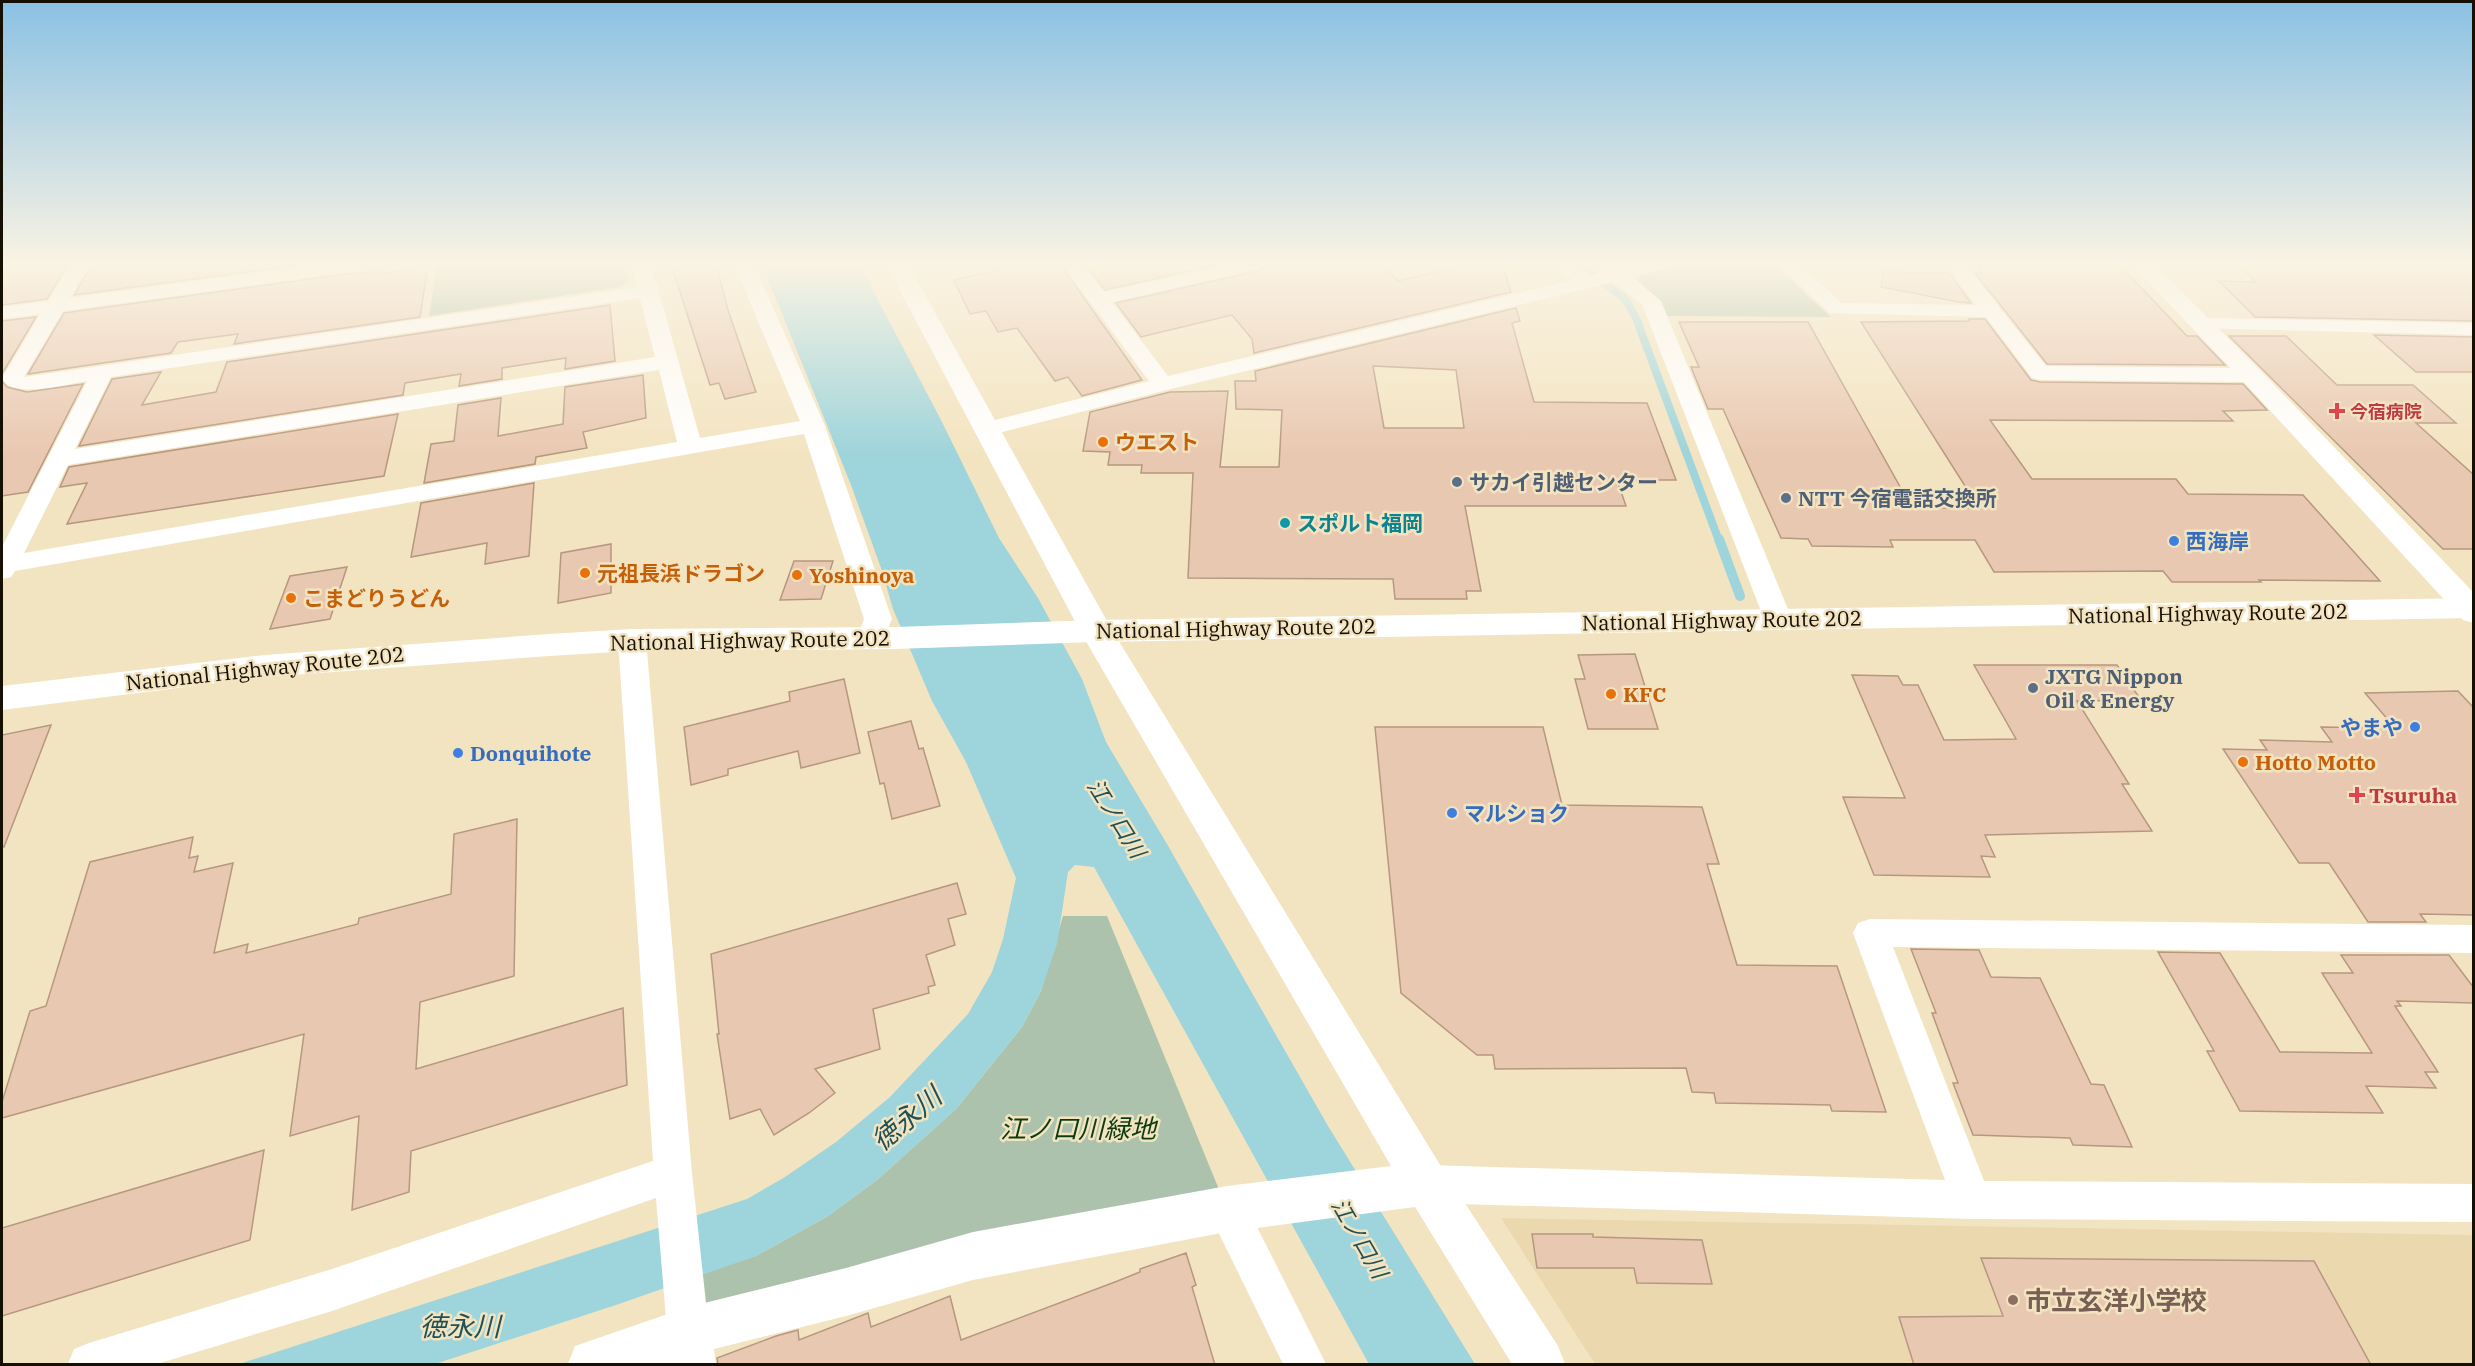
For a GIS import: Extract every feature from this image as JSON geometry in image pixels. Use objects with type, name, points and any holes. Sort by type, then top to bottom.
[{"type":"main road","points":[[932,328],[987,429],[1077,631],[1540,1365]]},
{"type":"main road","points":[[2205,328],[2472,610]]},
{"type":"main road","name":"National Highway Route 202","points":[[2,698],[265,666],[412,653],[632,640],[883,638],[1077,631],[1778,619],[2472,610]]},
{"type":"main road","points":[[593,1365],[689,1348],[974,1256],[1227,1209],[1426,1184]]},
{"type":"street","points":[[41,328],[12,379],[19,384],[400,328]]},
{"type":"street","points":[[658,328],[690,446]]},
{"type":"street","points":[[771,328],[813,426],[883,638]]},
{"type":"street","points":[[1121,328],[1163,384]]},
{"type":"street","points":[[987,429],[1397,328]]},
{"type":"street","points":[[1662,328],[1778,619]]},
{"type":"street","points":[[2004,328],[2040,373],[2251,375]]},
{"type":"street","points":[[2406,328],[2474,329]]},
{"type":"street","points":[[59,459],[667,362]]},
{"type":"street","points":[[3,567],[102,372]]},
{"type":"street","points":[[3,567],[813,426]]},
{"type":"street","points":[[632,640],[673,1173],[689,1348]]},
{"type":"street","points":[[1972,1200],[1870,933],[2474,939]]},
{"type":"street","points":[[89,1365],[332,1290],[673,1173]]},
{"type":"street","points":[[1426,1184],[1972,1200],[2474,1203]]},
{"type":"street","points":[[1227,1209],[1305,1365]]},
{"type":"shaded area","name":"市立玄洋小学校","points":[[1501,1218],[2473,1235],[2473,1364],[1595,1364]]},
{"type":"green space","name":"江ノ口川緑地","points":[[1063,916],[1107,916],[1227,1209],[688,1331],[683,1279],[756,1256],[828,1216],[877,1180],[956,1109],[1022,1027],[1041,991]]},
{"type":"water","points":[[788,328],[893,328],[999,538],[1038,598],[1082,679],[1106,742],[1328,1126],[1475,1364],[1369,1364],[1094,867],[1075,865],[1068,872],[1057,944],[1041,991],[1022,1027],[956,1109],[877,1180],[828,1216],[756,1256],[619,1304],[435,1364],[239,1364],[747,1199],[785,1177],[836,1142],[890,1097],[968,1014],[992,972],[1003,939],[1016,878],[966,762],[932,701],[893,609],[851,485]]},
{"type":"building","points":[[2,328],[30,328],[2,374]]},
{"type":"building","points":[[55,328],[346,328],[234,344],[238,334],[178,342],[171,353],[28,374]]},
{"type":"building","points":[[457,328],[612,328],[615,361],[565,369],[566,358],[502,368],[502,379],[459,386],[461,374],[405,383],[403,395],[79,446],[112,379],[161,372],[142,405],[216,392],[227,362]]},
{"type":"building","points":[[692,328],[734,328],[756,392],[725,399],[719,383],[710,385]]},
{"type":"building","points":[[996,328],[1105,328],[1142,380],[1082,396],[1068,377],[1055,381],[1017,328],[998,332]]},
{"type":"building","points":[[1134,328],[1179,328],[1141,337]]},
{"type":"building","points":[[1243,328],[1360,328],[1254,353],[1252,339]]},
{"type":"building","points":[[1434,328],[1513,328],[1534,402],[1647,403],[1676,480],[1617,480],[1626,506],[1465,506],[1481,591],[1466,591],[1467,599],[1395,599],[1393,579],[1188,578],[1193,473],[1141,473],[1142,465],[1108,465],[1110,452],[1083,451],[1090,412],[1170,392],[1228,391],[1220,467],[1279,467],[1282,410],[1236,409],[1235,381],[1256,381],[1255,371]],"holes":[[[1373,366],[1456,370],[1464,428],[1384,428]]]},
{"type":"building","points":[[1682,328],[1811,328],[1912,508],[1979,508],[1865,328],[1992,328],[2031,380],[2040,382],[2243,384],[2267,410],[2223,411],[2233,421],[1990,420],[2032,479],[2176,479],[2188,494],[2303,495],[2380,581],[2172,582],[2163,571],[1994,572],[1975,540],[1890,540],[1893,547],[1812,546],[1808,539],[1781,538],[1723,409],[1708,409],[1691,367],[1699,367]]},
{"type":"building","points":[[2018,328],[2179,328],[2187,336],[2197,336],[2225,365],[2047,364]]},
{"type":"building","points":[[2374,335],[2474,337],[2474,372],[2416,372]]},
{"type":"building","points":[[2229,336],[2286,336],[2337,385],[2413,385],[2456,423],[2416,423],[2474,475],[2474,549],[2443,549]]},
{"type":"building","points":[[643,375],[646,418],[583,432],[587,448],[536,457],[535,464],[424,483],[431,444],[454,441],[458,405],[501,398],[498,436],[563,424],[565,387]]},
{"type":"building","points":[[2,381],[7,387],[27,392],[83,384],[28,492],[2,496]]},
{"type":"building","points":[[398,414],[384,476],[67,524],[87,483],[60,487],[69,467]]},
{"type":"building","points":[[534,483],[529,556],[485,564],[487,543],[411,557],[421,503]]},
{"type":"building","name":"元祖長浜ドラゴン","points":[[611,544],[611,593],[558,603],[561,553]]},
{"type":"building","points":[[794,561],[833,561],[821,599],[780,600]]},
{"type":"building","points":[[347,567],[330,619],[270,629],[290,576]]},
{"type":"building","points":[[1635,654],[1658,729],[1588,729],[1575,679],[1585,679],[1578,655]]},
{"type":"building","points":[[1974,665],[2117,665],[2141,700],[2077,701],[2129,784],[2122,784],[2152,831],[1985,835],[1995,857],[1981,856],[1990,877],[1874,875],[1843,797],[1905,798],[1852,675],[1898,676],[1903,685],[1918,685],[1944,740],[2016,739]]},
{"type":"building","points":[[844,679],[860,753],[801,768],[798,751],[728,769],[728,775],[691,785],[684,727],[790,701],[789,692]]},
{"type":"building","points":[[2458,691],[2474,708],[2474,915],[2420,914],[2426,922],[2368,922],[2329,863],[2299,863],[2223,749],[2267,750],[2260,740],[2332,742],[2321,727],[2395,728],[2365,693]]},
{"type":"building","points":[[911,721],[919,749],[923,748],[940,806],[892,819],[884,783],[880,784],[868,732]]},
{"type":"building","points":[[51,725],[4,847],[2,846],[2,735]]},
{"type":"building","points":[[1375,727],[1543,727],[1562,805],[1702,807],[1719,864],[1707,864],[1737,965],[1837,966],[1886,1112],[1832,1111],[1830,1105],[1716,1103],[1714,1093],[1692,1092],[1686,1068],[1495,1069],[1493,1055],[1477,1055],[1401,993]]},
{"type":"building","points":[[517,819],[514,976],[420,1002],[416,1069],[623,1008],[627,1085],[411,1151],[409,1192],[352,1210],[359,1116],[290,1136],[304,1034],[2,1118],[2,1102],[30,1011],[46,1006],[90,862],[193,837],[189,858],[198,856],[194,872],[233,863],[214,953],[248,944],[246,953],[358,924],[359,918],[451,894],[454,834]]},
{"type":"building","points":[[957,883],[966,914],[948,919],[955,945],[926,955],[935,985],[928,987],[929,993],[873,1009],[880,1049],[815,1069],[835,1093],[774,1135],[760,1109],[730,1119],[717,1034],[719,1034],[711,954]]},
{"type":"building","points":[[1911,949],[1979,950],[1991,977],[2040,978],[2091,1084],[2104,1085],[2132,1147],[2073,1145],[2070,1138],[1973,1135],[1953,1083],[1958,1083],[1932,1013],[1936,1013]]},
{"type":"building","points":[[2158,952],[2220,953],[2280,1052],[2372,1053],[2322,973],[2353,973],[2341,955],[2449,955],[2474,988],[2474,1003],[2397,1001],[2401,1006],[2395,1006],[2438,1072],[2425,1072],[2436,1088],[2366,1086],[2383,1113],[2240,1111],[2207,1051],[2214,1051]]},
{"type":"building","points":[[264,1150],[250,1240],[2,1316],[2,1228]]},
{"type":"building","points":[[1532,1234],[1593,1234],[1593,1237],[1702,1240],[1712,1284],[1637,1283],[1634,1268],[1537,1268]]},
{"type":"building","points":[[1186,1253],[1196,1285],[1192,1287],[1215,1365],[718,1365],[717,1358],[776,1336],[798,1330],[799,1340],[868,1313],[871,1327],[950,1296],[961,1340]]},
{"type":"building","points":[[1981,1258],[2314,1261],[2371,1365],[1914,1365],[1899,1317],[2003,1316]]},
{"type":"waterway","points":[[1640,328],[1719,541]]},
{"type":"waterway","points":[[1719,539],[1740,596]]},
{"type":"place","name":"今宿病院","points":[[2337,411]]},
{"type":"place","name":"ウエスト","points":[[1103,442]]},
{"type":"place","name":"サカイ引越センター","points":[[1457,482]]},
{"type":"place","name":"NTT 今宿電話交換所","points":[[1786,498]]},
{"type":"place","name":"スポルト福岡","points":[[1285,523]]},
{"type":"place","name":"西海岸","points":[[2174,541]]},
{"type":"place","name":"元祖長浜ドラゴン","points":[[585,573]]},
{"type":"place","name":"Yoshinoya","points":[[797,575]]},
{"type":"place","name":"こまどりうどん","points":[[291,598]]},
{"type":"place","name":"JXTG Nippon Oil & Energy","points":[[2033,688]]},
{"type":"place","name":"KFC","points":[[1611,694]]},
{"type":"place","name":"やまや","points":[[2415,727]]},
{"type":"place","name":"Donquihote","points":[[458,753]]},
{"type":"place","name":"Hotto Motto","points":[[2243,762]]},
{"type":"place","name":"Tsuruha","points":[[2357,795]]},
{"type":"place","name":"マルショク","points":[[1452,813]]},
{"type":"place","name":"市立玄洋小学校","points":[[2013,1300]]},
{"type":"water label","name":"江ノ口川","points":[[1117,818]]},
{"type":"water label","name":"徳永川","points":[[906,1118]]},
{"type":"water label","name":"江ノ口川","points":[[1360,1238]]},
{"type":"water label","name":"徳永川","points":[[460,1325]]}]
